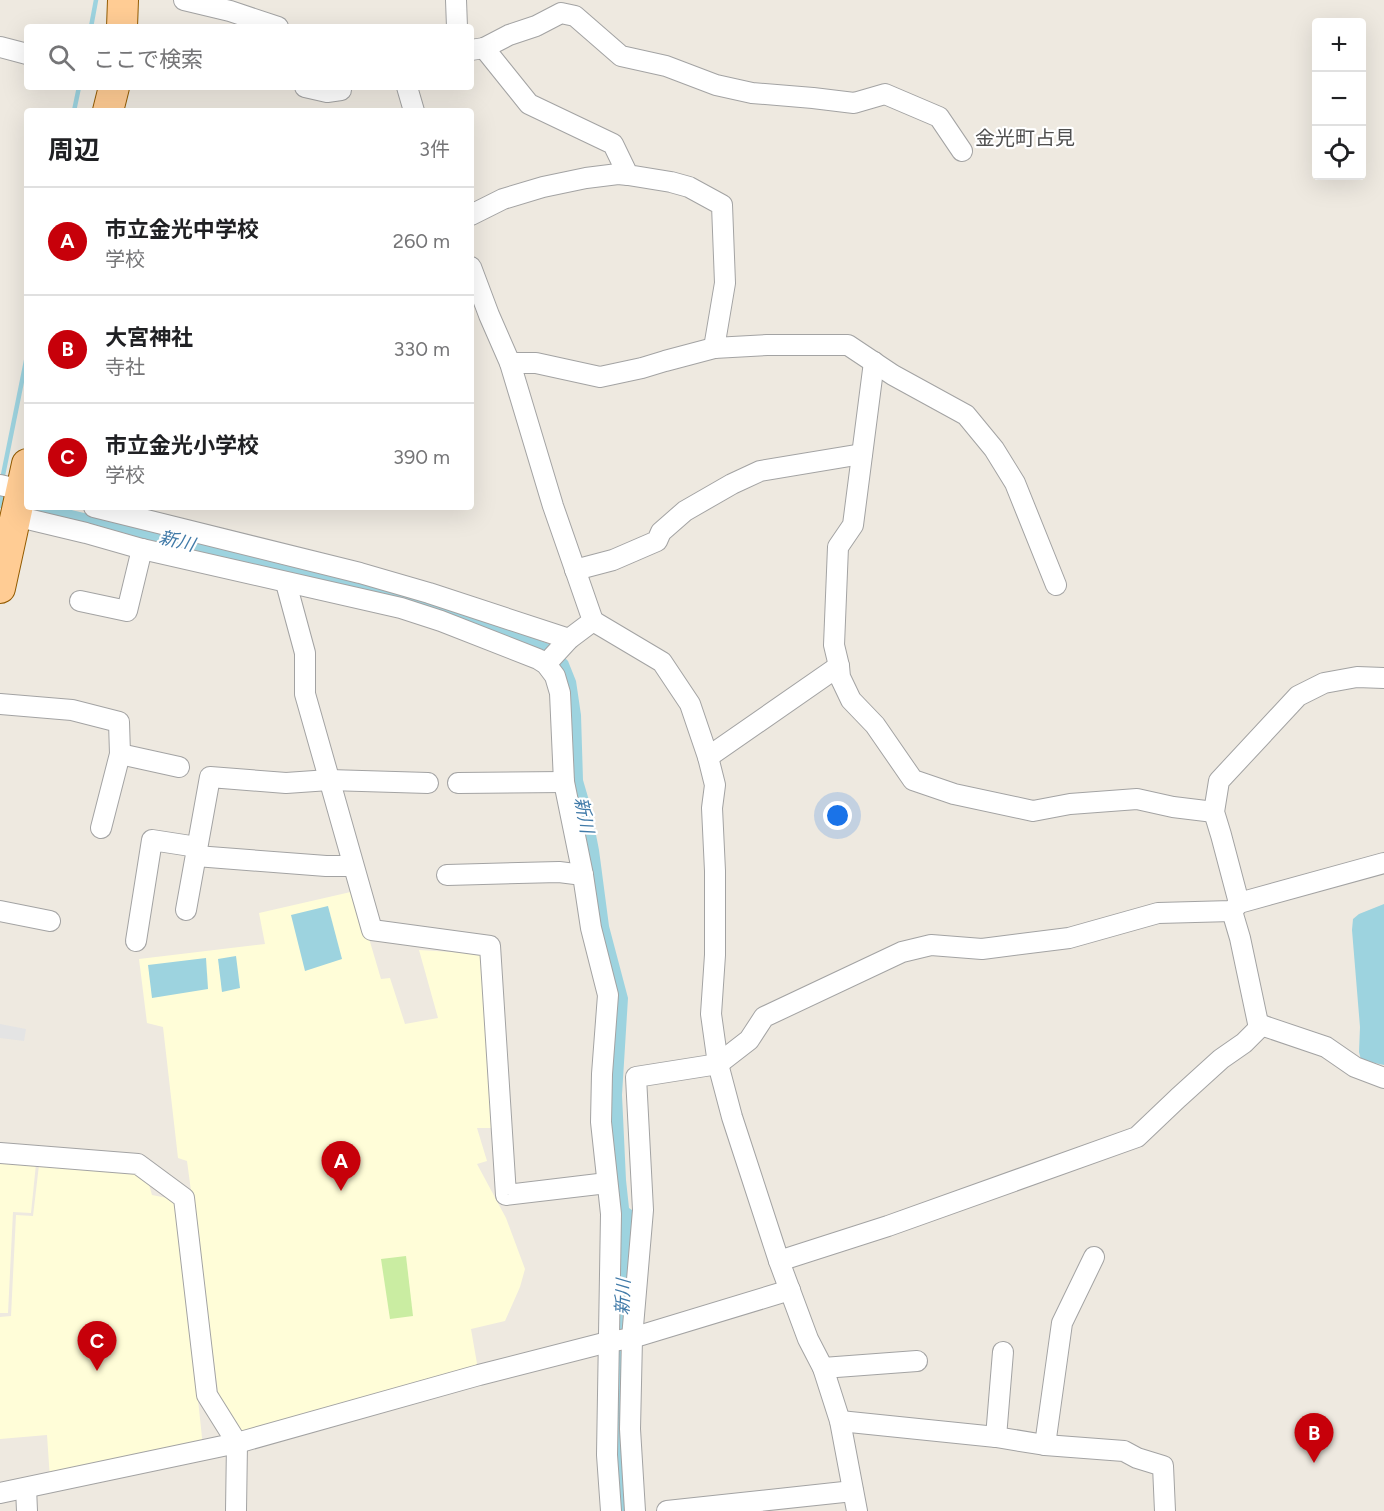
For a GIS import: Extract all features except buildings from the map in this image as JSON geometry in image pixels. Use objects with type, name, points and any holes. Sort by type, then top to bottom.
[{"type":"main road","points":[[122,24],[123,0]]},
{"type":"main road","points":[[109,108],[113,90]]},
{"type":"main road","points":[[0,588],[18,489]]},
{"type":"street","points":[[184,0],[230,11],[269,24]]},
{"type":"street","points":[[456,0],[457,24]]},
{"type":"street","points":[[628,175],[614,144],[529,104],[478,49],[536,26],[561,13],[575,16],[621,56],[666,66],[716,85],[752,93],[854,103],[885,94],[939,117],[962,151]]},
{"type":"street","points":[[0,47],[24,53]]},
{"type":"street","points":[[319,90],[327,92],[341,90]]},
{"type":"street","points":[[408,90],[413,108]]},
{"type":"street","points":[[474,214],[503,199],[543,188],[586,178],[618,174],[689,187],[722,205],[725,283],[714,348]]},
{"type":"street","points":[[474,283],[480,314],[510,363],[550,495],[593,621],[662,662],[690,704],[708,757],[715,785],[712,808],[716,871],[715,955],[711,1014],[717,1064],[779,1262],[808,1339],[823,1368],[840,1421],[857,1511]]},
{"type":"street","points":[[510,363],[536,363],[600,377],[714,348],[767,345],[848,345],[893,375],[966,415],[994,449],[1015,483],[1056,585]]},
{"type":"street","points":[[874,362],[853,525],[838,547],[834,645],[840,677],[851,700],[875,725],[913,780],[954,794],[1033,812],[1070,804],[1137,799],[1173,807],[1214,812]]},
{"type":"street","points":[[575,570],[613,560],[657,541],[660,532],[685,511],[760,471],[862,454]]},
{"type":"street","points":[[50,510],[86,533],[142,549],[401,608],[441,621],[538,659],[546,664],[555,676],[560,693],[564,782],[591,928],[608,995],[602,1074],[602,1122],[611,1214],[607,1455],[611,1511]]},
{"type":"street","points":[[106,510],[360,573],[569,639]]},
{"type":"street","points":[[80,601],[127,611],[142,549]]},
{"type":"street","points":[[286,583],[305,653],[305,694],[372,930],[490,946],[506,1195],[607,1183]]},
{"type":"street","points":[[546,664],[569,639],[593,621]]},
{"type":"street","points":[[708,757],[839,666]]},
{"type":"street","points":[[779,1262],[888,1226],[1137,1137],[1221,1059],[1244,1043],[1259,1028],[1221,835],[1214,812],[1219,781],[1298,696],[1324,683],[1357,677],[1384,678]]},
{"type":"street","points":[[0,704],[72,710],[118,722],[120,754],[101,828]]},
{"type":"street","points":[[120,754],[179,767]]},
{"type":"street","points":[[186,910],[210,777],[286,783],[329,780],[428,783]]},
{"type":"street","points":[[459,783],[564,782]]},
{"type":"street","points":[[136,941],[152,840],[196,851],[326,866],[353,866]]},
{"type":"street","points":[[602,1074],[636,1077],[717,1064],[748,1040],[764,1017],[902,952],[931,945],[982,950],[1069,938],[1158,913],[1235,907],[1384,863]]},
{"type":"street","points":[[447,875],[559,872],[583,875]]},
{"type":"street","points":[[0,911],[50,921]]},
{"type":"street","points":[[1258,1024],[1326,1047],[1354,1067],[1384,1078]]},
{"type":"street","points":[[635,1511],[630,1430],[632,1338],[643,1210],[636,1077]]},
{"type":"street","points":[[0,1153],[138,1164],[184,1198],[207,1395],[237,1443],[236,1511]]},
{"type":"street","points":[[1045,1444],[1062,1323],[1094,1257]]},
{"type":"street","points":[[0,1492],[237,1443],[479,1375],[632,1338],[790,1290]]},
{"type":"street","points":[[996,1437],[1003,1352]]},
{"type":"street","points":[[823,1368],[917,1361]]},
{"type":"street","points":[[840,1421],[1124,1451],[1137,1458],[1163,1466],[1165,1511]]},
{"type":"street","points":[[26,1488],[27,1511]]},
{"type":"street","points":[[667,1511],[854,1491]]},
{"type":"shaded area","points":[[355,891],[381,979],[390,978],[405,1024],[438,1018],[419,950],[484,954],[497,1128],[477,1128],[487,1161],[477,1164],[506,1218],[525,1269],[505,1321],[471,1329],[479,1375],[242,1439],[220,1406],[187,1161],[178,1158],[163,1027],[147,1023],[139,959],[265,944],[259,913]]},
{"type":"shaded area","points":[[0,1024],[26,1029],[24,1041],[0,1038]]},
{"type":"shaded area","points":[[0,1161],[36,1164],[31,1213],[13,1212],[8,1313],[0,1313]]},
{"type":"shaded area","points":[[39,1165],[145,1171],[152,1195],[177,1200],[203,1447],[50,1479],[47,1435],[0,1439],[0,1317],[11,1316],[16,1215],[33,1216]]},
{"type":"green space","points":[[406,1256],[413,1316],[390,1319],[381,1259]]},
{"type":"water","name":"新川","points":[[0,492],[24,505],[24,510],[72,510],[289,562],[471,615],[552,645],[568,661],[576,681],[581,715],[583,780],[599,850],[609,926],[628,998],[622,1095],[629,1208],[635,1212],[629,1511],[616,1511],[607,1120],[610,1079],[613,1079],[609,1078],[592,904],[543,656],[0,508]]},
{"type":"water","points":[[1384,904],[1384,1065],[1361,1060],[1359,1052],[1360,1027],[1352,930],[1353,919],[1359,914]]},
{"type":"water","points":[[328,906],[342,959],[305,971],[291,915]]},
{"type":"water","points":[[236,956],[240,988],[222,992],[218,959]]},
{"type":"water","points":[[206,958],[208,989],[152,998],[148,965]]},
{"type":"waterway","points":[[92,24],[96,0]]},
{"type":"waterway","points":[[75,108],[78,90]]},
{"type":"waterway","points":[[2,480],[24,371]]},
{"type":"place","name":"市立金光中学校","points":[[341,1191]]},
{"type":"place","name":"市立金光小学校","points":[[97,1371]]},
{"type":"place","name":"大宮神社","points":[[1314,1463]]},
{"type":"district","name":"金光町占見","points":[[1025,138]]}]
